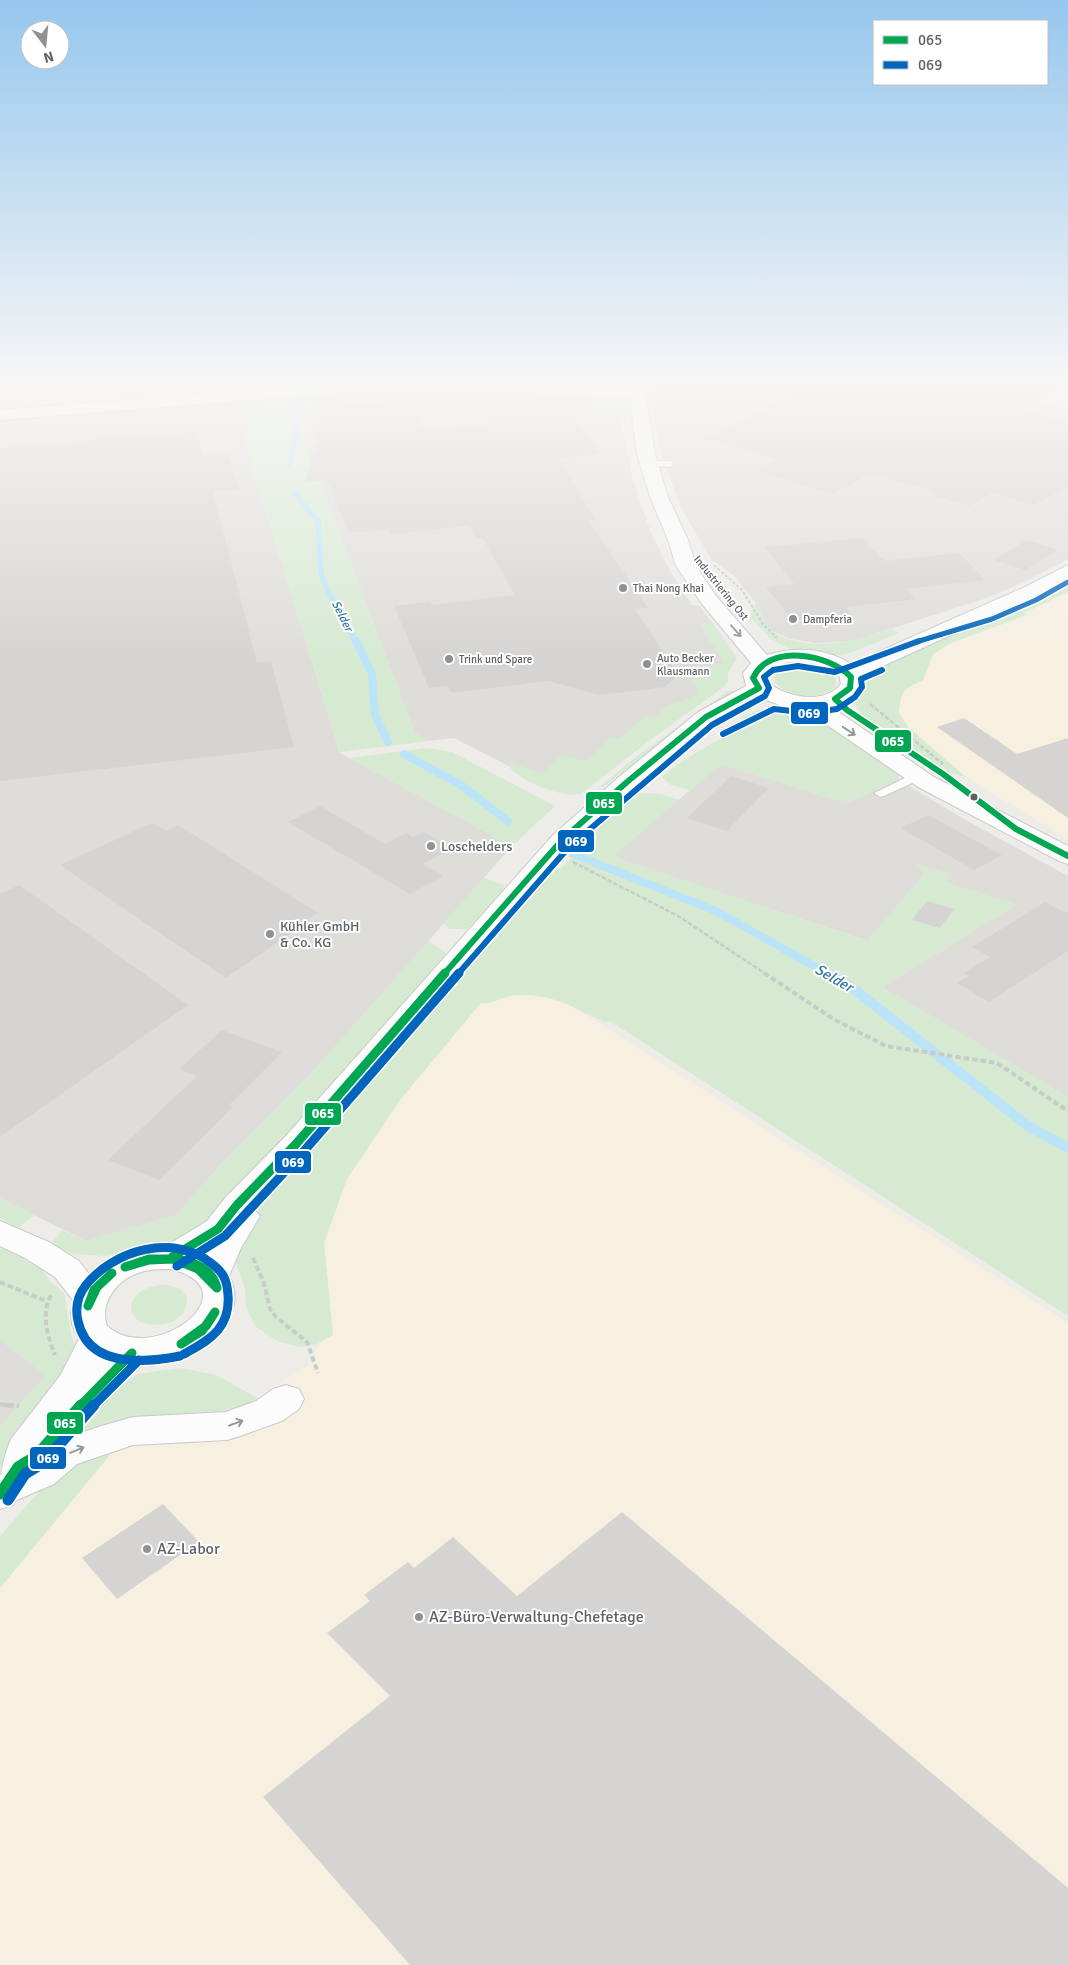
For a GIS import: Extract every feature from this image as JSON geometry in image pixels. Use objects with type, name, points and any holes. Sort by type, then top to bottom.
[{"type":"street","name":"Industriering Ost","points":[[660,477],[659,497],[678,540],[686,566],[696,584],[762,664]]},
{"type":"street","name":"Industriering Ost","points":[[678,540],[694,554],[739,612],[782,648]]},
{"type":"street","points":[[841,667],[988,610],[1032,591],[1068,571]]},
{"type":"street","points":[[810,703],[835,699],[850,690],[852,685],[841,667],[782,648],[754,673],[753,678],[769,693],[810,703],[917,776],[1068,856]]},
{"type":"street","points":[[172,1257],[218,1229],[237,1205],[296,1144],[472,942],[588,816],[643,769],[769,693]]},
{"type":"street","points":[[835,699],[847,710],[943,774],[1016,829]]},
{"type":"street","points":[[212,1277],[238,1225],[296,1144]]},
{"type":"street","points":[[0,1232],[38,1250],[67,1269],[90,1298]]},
{"type":"street","points":[[172,1257],[202,1267],[212,1277],[218,1289],[219,1302],[214,1316],[206,1328],[178,1346],[155,1352],[132,1353],[112,1348],[97,1338],[89,1326],[87,1312],[90,1298],[100,1282],[117,1269],[134,1262],[172,1257]]},
{"type":"street","points":[[67,1269],[117,1269]]},
{"type":"street","points":[[7,1483],[24,1449],[72,1385],[97,1338]]},
{"type":"street","points":[[7,1483],[36,1456],[94,1390],[132,1353]]},
{"type":"street","points":[[7,1483],[41,1474],[64,1454],[98,1441],[133,1431],[228,1426],[269,1411],[286,1399]]},
{"type":"lane","points":[[880,793],[917,776]]},
{"type":"path","points":[[711,564],[730,577],[744,592],[767,631],[782,648]]},
{"type":"path","points":[[554,851],[596,875],[678,916],[835,1020],[886,1046],[996,1063],[1068,1111]]},
{"type":"path","points":[[253,1250],[254,1262],[260,1271],[270,1309],[276,1317],[307,1342],[318,1372]]},
{"type":"path","points":[[0,1282],[46,1301],[46,1336],[58,1364]]},
{"type":"path","points":[[0,1404],[24,1406]]},
{"type":"shaded area","points":[[0,477],[255,477],[340,753],[512,846],[319,1065],[225,1160],[176,1215],[86,1241],[0,1198]]},
{"type":"shaded area","points":[[318,477],[632,477],[651,533],[670,571],[692,605],[700,606],[727,651],[732,665],[702,693],[554,789],[454,738],[429,741],[415,733]]},
{"type":"shaded area","points":[[670,477],[1068,477],[1068,559],[1028,580],[987,598],[852,641],[815,643],[791,639],[772,631],[767,626],[755,602],[733,575],[712,560],[682,510]]},
{"type":"shaded area","points":[[1068,592],[1068,839],[967,778],[908,727],[899,713],[901,692],[905,687],[923,680],[933,654],[949,644]]},
{"type":"shaded area","points":[[721,764],[846,803],[899,780],[962,818],[1068,876],[1068,1097],[882,987],[1016,905],[945,882],[950,874],[915,864],[925,873],[868,941],[621,860],[613,855]]},
{"type":"shaded area","points":[[514,995],[547,997],[562,1001],[578,1010],[1068,1323],[1068,1965],[0,1965],[0,1588],[138,1421],[233,1412],[307,1366],[322,1340],[333,1335],[324,1243],[347,1179],[400,1100],[481,1002],[486,1004]]},
{"type":"shaded area","points":[[0,1340],[46,1375],[0,1427]]},
{"type":"green space","points":[[255,477],[318,477],[415,733],[429,741],[340,752]]},
{"type":"green space","points":[[1068,578],[1068,592],[1024,613],[1027,615],[949,644],[933,654],[923,680],[910,686],[902,695],[899,713],[908,727],[967,778],[947,771],[862,715],[854,701],[862,686],[860,676]]},
{"type":"green space","points":[[755,602],[764,622],[772,631],[800,642],[816,644],[847,641],[892,629],[899,633],[850,653],[834,656],[791,650],[770,638],[750,617]]},
{"type":"green space","points":[[705,615],[707,615],[737,658],[728,673],[728,682],[721,689],[650,740],[581,794],[564,794],[543,788],[524,779],[510,768],[508,762],[542,773],[562,755],[585,762],[612,737],[619,739],[647,715],[654,717],[666,707],[695,695],[698,691],[691,681],[710,665],[724,663],[699,624],[710,622]]},
{"type":"green space","points":[[794,666],[812,666],[823,669],[833,675],[836,680],[835,687],[829,691],[812,696],[803,696],[786,691],[774,681],[776,674]]},
{"type":"green space","points":[[728,691],[736,694],[672,734],[606,785],[597,789],[636,757]]},
{"type":"green space","points":[[782,705],[806,708],[820,717],[813,719],[829,726],[899,774],[899,780],[846,803],[721,764],[690,790],[671,785],[662,777],[706,747],[753,723],[740,718],[762,709]]},
{"type":"green space","points":[[426,748],[452,752],[555,806],[512,846],[349,758]]},
{"type":"green space","points":[[641,793],[661,794],[679,800],[614,856],[621,860],[867,941],[925,873],[914,863],[951,874],[945,882],[1016,905],[882,987],[1068,1097],[1068,1316],[610,1021],[604,1022],[561,1002],[539,996],[515,995],[489,1003],[481,1003],[400,1100],[347,1179],[324,1243],[333,1335],[317,1344],[300,1347],[277,1341],[255,1326],[246,1307],[245,1289],[234,1257],[249,1223],[286,1173],[507,915],[553,866],[560,869],[590,841],[582,833],[623,795]]},
{"type":"green space","points":[[484,878],[504,885],[503,891],[467,929],[449,929],[443,923]]},
{"type":"green space","points":[[428,941],[444,951],[446,956],[211,1224],[175,1243],[123,1254],[104,1256],[73,1254],[51,1244],[62,1230],[86,1241],[176,1215],[225,1160],[319,1065]]},
{"type":"green space","points":[[0,1198],[35,1215],[18,1228],[0,1218]]},
{"type":"green space","points":[[3,1248],[42,1269],[50,1281],[64,1293],[72,1339],[76,1349],[62,1390],[0,1466],[0,1427],[46,1375],[0,1340],[0,1250]]},
{"type":"green space","points":[[168,1285],[181,1289],[187,1298],[183,1313],[177,1319],[162,1324],[146,1324],[138,1321],[131,1312],[134,1299],[138,1294],[155,1286]]},
{"type":"green space","points":[[181,1368],[216,1375],[258,1398],[233,1412],[69,1442],[101,1400],[138,1374]]},
{"type":"green space","points":[[119,1444],[0,1588],[0,1536],[53,1476]]},
{"type":"building","points":[[0,477],[235,477],[239,489],[213,491],[257,663],[271,661],[294,747],[0,781]]},
{"type":"building","points":[[307,477],[569,477],[596,520],[589,521],[648,608],[635,609],[678,675],[665,687],[600,695],[548,681],[451,693],[448,686],[429,688],[394,606],[430,602],[432,605],[515,595],[482,537],[476,538],[469,526],[391,534],[388,529],[349,533],[327,480],[306,482]]},
{"type":"building","points":[[776,477],[864,477],[834,494]]},
{"type":"building","points":[[883,477],[1068,477],[1068,486],[1034,505],[992,493],[970,506],[934,496],[938,493]]},
{"type":"building","points":[[861,538],[885,561],[959,553],[985,580],[907,589],[916,599],[846,607],[851,614],[798,620],[790,617],[766,587],[794,584],[765,547]]},
{"type":"building","points":[[1027,540],[1058,550],[1025,570],[994,560]]},
{"type":"building","points":[[964,718],[1017,754],[1068,738],[1068,818],[937,727]]},
{"type":"building","points":[[731,776],[769,788],[727,831],[687,818]]},
{"type":"building","points":[[320,806],[385,844],[406,833],[413,837],[424,832],[453,848],[422,864],[443,876],[410,894],[288,822]]},
{"type":"building","points":[[928,815],[1002,855],[974,870],[901,828]]},
{"type":"building","points":[[152,823],[166,831],[178,825],[318,913],[226,978],[60,865]]},
{"type":"building","points":[[19,885],[188,1005],[0,1137],[0,894]]},
{"type":"building","points":[[927,901],[954,909],[940,928],[912,920]]},
{"type":"building","points":[[1045,902],[1068,914],[1068,951],[989,1002],[957,983],[969,976],[964,973],[990,957],[972,947]]},
{"type":"building","points":[[222,1030],[282,1052],[229,1105],[233,1107],[159,1180],[108,1160],[197,1076],[179,1069]]},
{"type":"building","name":"AZ-Labor","points":[[163,1504],[199,1542],[117,1599],[82,1558]]},
{"type":"building","points":[[622,1512],[1068,1888],[1068,1965],[410,1965],[263,1797],[390,1696],[327,1633],[370,1601],[364,1595],[408,1562],[414,1568],[453,1537],[517,1596]]},
{"type":"waterway","name":"Selder","points":[[294,493],[318,521],[321,575],[330,596],[356,642]]},
{"type":"waterway","name":"Selder","points":[[356,641],[372,674],[375,715],[388,742]]},
{"type":"waterway","name":"Selder","points":[[404,754],[461,785],[508,821]]},
{"type":"waterway","name":"Selder","points":[[573,854],[716,911],[828,974]]},
{"type":"waterway","name":"Selder","points":[[825,973],[855,990],[1028,1126],[1068,1148]]},
{"type":"transit line","name":"069","points":[[177,1266],[225,1236],[245,1212],[304,1151],[569,847],[712,725],[765,696],[769,688],[764,677],[773,670],[798,666],[835,672],[921,640],[992,619],[1036,600],[1068,582]]},
{"type":"transit line","name":"065","points":[[172,1257],[218,1229],[237,1205],[296,1144],[562,840],[627,782],[706,717],[759,688],[753,678],[757,670],[764,664],[784,657],[807,657],[825,660],[840,667],[851,677],[850,688],[835,699],[847,710],[943,774],[1016,829],[1068,856]]},
{"type":"transit line","name":"069","points":[[723,734],[774,709],[809,713],[837,709],[855,697],[862,687],[861,679],[882,670]]},
{"type":"transit line","name":"069","points":[[180,1356],[152,1361],[121,1360],[107,1356],[95,1349],[85,1339],[79,1325],[77,1311],[78,1301],[82,1292],[95,1274],[127,1254],[147,1249],[166,1248],[186,1250],[203,1257],[217,1268],[225,1276],[228,1285],[228,1309],[225,1318],[214,1334],[202,1344],[184,1354]]},
{"type":"transit line","name":"065","points":[[125,1267],[149,1259],[173,1259]]},
{"type":"transit line","name":"065","points":[[125,1267],[149,1260],[173,1259]]},
{"type":"transit line","name":"065","points":[[173,1259],[201,1266],[212,1275],[217,1288]]},
{"type":"transit line","name":"065","points":[[173,1259],[198,1269],[217,1288]]},
{"type":"transit line","name":"065","points":[[88,1306],[94,1290],[112,1273]]},
{"type":"transit line","name":"065","points":[[88,1306],[97,1287],[112,1273]]},
{"type":"transit line","name":"065","points":[[181,1344],[206,1326],[215,1312]]},
{"type":"transit line","name":"065","points":[[181,1344],[202,1331],[215,1312]]},
{"type":"transit line","name":"065","points":[[0,1494],[18,1467],[36,1456],[94,1390],[132,1353]]},
{"type":"transit line","name":"069","points":[[8,1500],[25,1474],[43,1463],[101,1397],[139,1360]]},
{"type":"place","name":"Thai Nong Khai","points":[[623,588]]},
{"type":"place","name":"Dampferia","points":[[793,619]]},
{"type":"place","name":"Trink und Spare","points":[[449,659]]},
{"type":"place","name":"Auto Becker Klausmann","points":[[647,664]]},
{"type":"place","name":"Loschelders","points":[[431,846]]},
{"type":"place","name":"Kühler GmbH & Co. KG","points":[[270,934]]},
{"type":"place","name":"AZ-Labor","points":[[147,1549]]},
{"type":"place","name":"AZ-Büro-Verwaltung-Chefetage","points":[[419,1617]]}]
